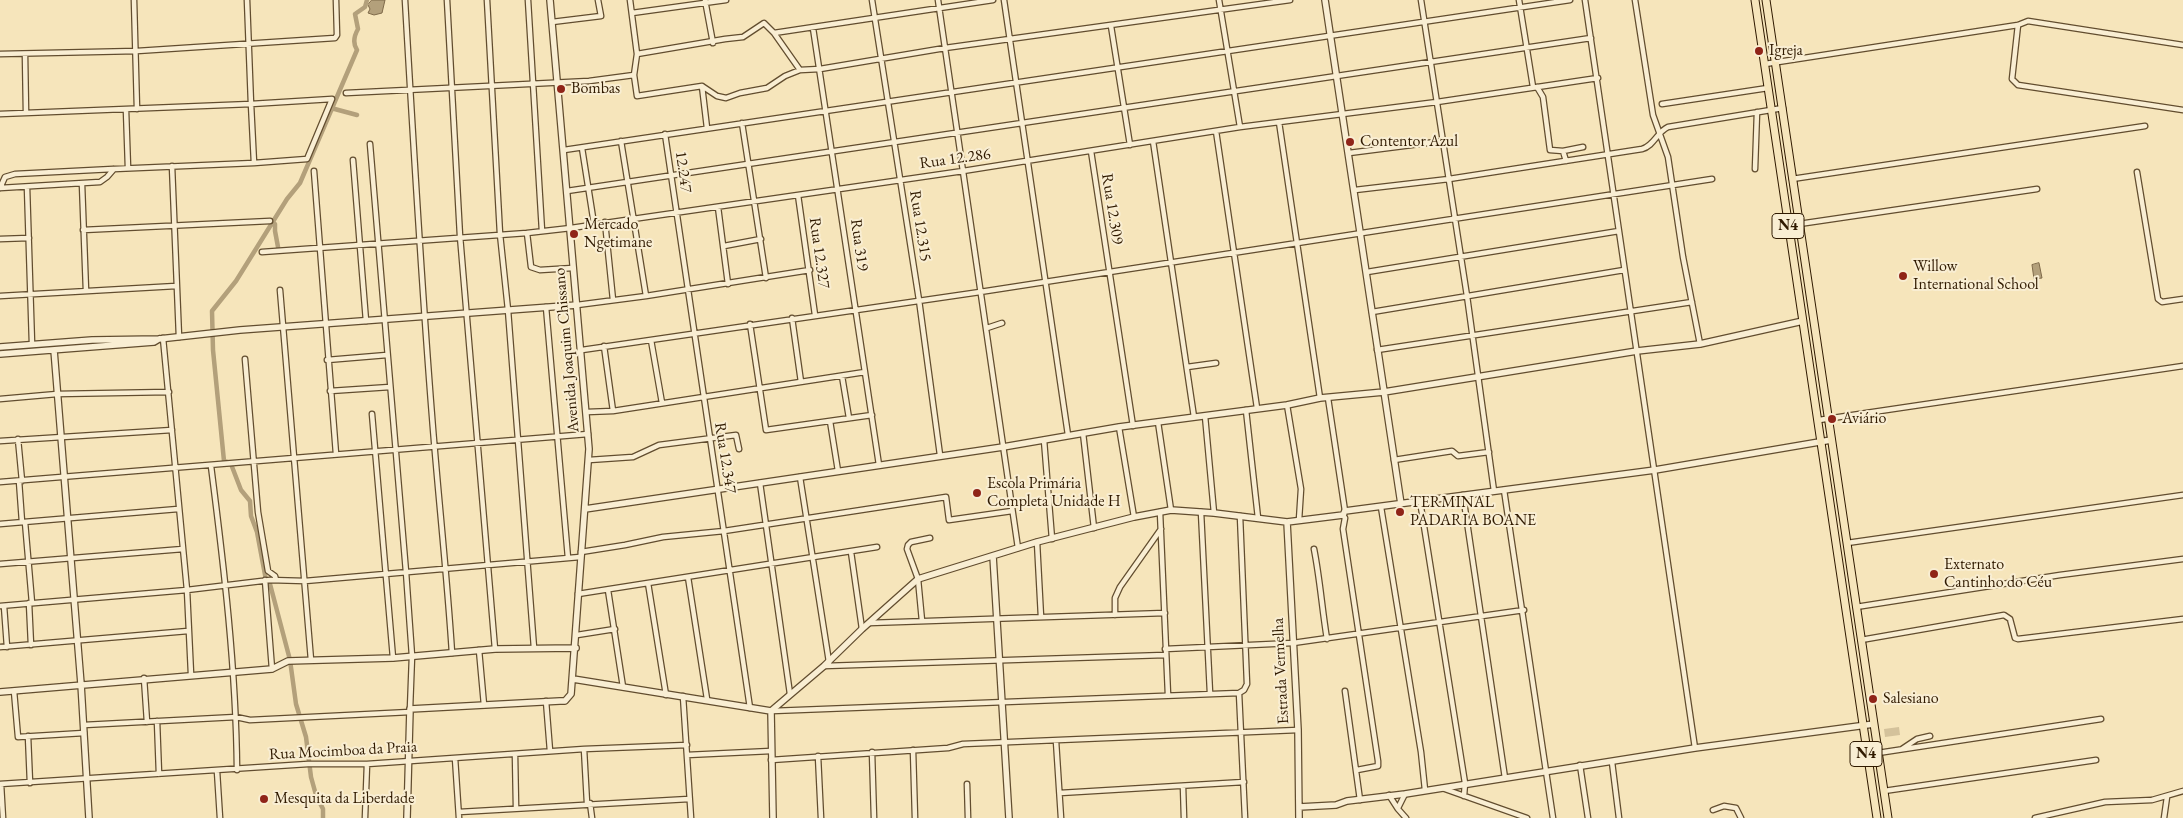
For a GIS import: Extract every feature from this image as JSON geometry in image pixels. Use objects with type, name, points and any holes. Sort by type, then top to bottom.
[{"type":"highway","name":"N4","points":[[1755,0],[1877,818]]},
{"type":"highway","name":"N4","points":[[1766,0],[1888,818]]},
{"type":"street","points":[[134,0],[137,50],[137,109]]},
{"type":"street","points":[[247,0],[254,163]]},
{"type":"street","points":[[0,54],[137,50],[335,38],[337,35],[336,0]]},
{"type":"street","points":[[405,0],[424,316],[434,447],[447,568],[452,653]]},
{"type":"street","points":[[447,0],[460,236],[494,649]]},
{"type":"street","points":[[487,0],[500,234],[508,310],[534,648]]},
{"type":"street","points":[[528,0],[542,231]]},
{"type":"street","name":"Avenida Joaquim Chissano","points":[[546,701],[565,701],[570,697],[576,648],[578,594],[589,460],[582,350],[550,0]]},
{"type":"street","points":[[552,22],[601,16],[598,0]]},
{"type":"street","points":[[630,0],[638,54],[634,75],[637,96],[702,86],[717,96],[726,98],[740,93],[767,88],[785,76],[800,70],[820,69],[945,48],[1290,0]]},
{"type":"street","points":[[632,13],[726,0]]},
{"type":"street","name":"Rua 12.315","points":[[872,0],[940,456]]},
{"type":"street","points":[[938,0],[1018,548]]},
{"type":"street","points":[[774,33],[790,29],[813,28],[993,0]]},
{"type":"street","points":[[1004,0],[1068,435]]},
{"type":"street","points":[[1219,0],[1240,127]]},
{"type":"street","points":[[1325,0],[1401,504]]},
{"type":"street","points":[[1421,0],[1467,296],[1494,491]]},
{"type":"street","points":[[1519,0],[1526,48],[1535,87],[1543,98],[1550,150],[1563,151],[1582,147]]},
{"type":"street","points":[[564,150],[1570,0]]},
{"type":"street","points":[[1585,0],[1598,78],[1624,270],[1695,748]]},
{"type":"street","points":[[1635,0],[1653,114],[1666,148],[1700,344]]},
{"type":"street","points":[[705,2],[713,43]]},
{"type":"street","points":[[1765,64],[2018,25],[2028,21],[2183,45]]},
{"type":"street","points":[[638,54],[743,37],[764,23],[774,33],[800,70]]},
{"type":"street","points":[[2018,25],[2012,79],[2018,85],[2183,110]]},
{"type":"street","points":[[1111,26],[1130,145]]},
{"type":"street","name":"Rua 319","points":[[813,28],[878,465]]},
{"type":"street","points":[[567,191],[1591,38]]},
{"type":"street","points":[[25,54],[26,113]]},
{"type":"street","points":[[346,93],[588,81],[634,75]]},
{"type":"street","name":"Rua 12.286","points":[[262,252],[460,236],[527,233],[571,228],[1028,161],[1240,127],[1437,102],[1598,78]]},
{"type":"street","points":[[702,86],[707,128]]},
{"type":"street","points":[[1662,104],[1768,88]]},
{"type":"street","points":[[0,114],[126,110],[332,99],[307,159],[15,174],[5,177],[0,188],[100,182],[114,169]]},
{"type":"street","points":[[1355,190],[1449,179],[1646,148],[1668,127],[1783,108]]},
{"type":"street","points":[[126,110],[128,168]]},
{"type":"street","points":[[1755,168],[1757,112]]},
{"type":"street","points":[[1279,122],[1320,398]]},
{"type":"street","points":[[742,123],[766,278]]},
{"type":"street","points":[[1792,179],[2145,126]]},
{"type":"street","points":[[1216,131],[1257,408]]},
{"type":"street","name":"12.247","points":[[665,134],[676,212]]},
{"type":"street","points":[[621,141],[646,296]]},
{"type":"street","points":[[1153,141],[1194,417]]},
{"type":"street","points":[[1349,153],[1443,141]]},
{"type":"street","points":[[370,144],[412,656],[407,818]]},
{"type":"street","points":[[582,148],[594,224]]},
{"type":"street","name":"Rua 12.309","points":[[1090,151],[1133,426]]},
{"type":"street","points":[[1563,151],[1566,161]]},
{"type":"street","points":[[354,160],[366,321]]},
{"type":"street","points":[[172,166],[179,337]]},
{"type":"street","points":[[314,172],[336,454]]},
{"type":"street","points":[[2137,172],[2158,299],[2162,302],[2183,299]]},
{"type":"street","points":[[582,350],[815,314],[980,292],[1109,270],[1712,179]]},
{"type":"street","points":[[82,184],[86,291]]},
{"type":"street","points":[[27,187],[32,344]]},
{"type":"street","points":[[1799,224],[2037,189]]},
{"type":"street","name":"Rua 12.327","points":[[798,195],[815,314]]},
{"type":"street","points":[[718,207],[728,284]]},
{"type":"street","name":"Rua 12.347","points":[[676,212],[750,708]]},
{"type":"street","points":[[83,230],[270,221]]},
{"type":"street","points":[[605,222],[613,300]]},
{"type":"street","points":[[1367,272],[1619,232]]},
{"type":"street","points":[[527,233],[531,267],[540,270],[573,268]]},
{"type":"street","points":[[0,239],[29,238]]},
{"type":"street","points":[[724,246],[761,239]]},
{"type":"street","points":[[0,354],[92,340],[179,337],[577,305],[728,284],[810,270]]},
{"type":"street","points":[[1372,312],[1624,270]]},
{"type":"street","points":[[0,296],[176,286]]},
{"type":"street","points":[[280,290],[311,660]]},
{"type":"street","points":[[1377,350],[1472,334],[1692,302]]},
{"type":"street","points":[[546,307],[559,437],[568,558]]},
{"type":"street","points":[[792,318],[801,382]]},
{"type":"street","points":[[585,509],[1003,447],[1119,427],[1287,405],[1320,398],[1384,392],[1637,351],[1700,344],[1803,320]]},
{"type":"street","points":[[987,328],[1002,323]]},
{"type":"street","points":[[750,324],[766,430],[872,415]]},
{"type":"street","points":[[0,347],[32,344],[54,350],[154,342],[161,338]]},
{"type":"street","points":[[161,338],[169,392],[178,509],[187,590],[191,674]]},
{"type":"street","points":[[92,340],[93,347]]},
{"type":"street","points":[[652,340],[662,403]]},
{"type":"street","points":[[604,346],[612,410]]},
{"type":"street","points":[[54,350],[66,519],[84,725],[88,818]]},
{"type":"street","points":[[328,360],[387,355]]},
{"type":"street","points":[[245,359],[258,512],[268,571],[275,576],[276,580]]},
{"type":"street","points":[[1187,367],[1216,363]]},
{"type":"street","points":[[1819,420],[2183,366]]},
{"type":"street","points":[[587,412],[662,403],[865,372]]},
{"type":"street","points":[[842,376],[849,418]]},
{"type":"street","points":[[330,391],[390,387]]},
{"type":"street","points":[[0,400],[57,394],[169,392]]},
{"type":"street","points":[[1328,398],[1345,518],[1343,529],[1378,761],[1378,766],[1357,770]]},
{"type":"street","points":[[1287,405],[1301,489],[1299,520]]},
{"type":"street","points":[[1246,410],[1258,518]]},
{"type":"street","points":[[372,414],[393,658]]},
{"type":"street","points":[[1205,416],[1214,513]]},
{"type":"street","points":[[830,421],[838,471]]},
{"type":"street","points":[[1158,422],[1171,510]]},
{"type":"street","points":[[1119,427],[1134,517]]},
{"type":"street","points":[[0,441],[172,430]]},
{"type":"street","points":[[1083,433],[1094,528]]},
{"type":"street","points":[[0,482],[588,434]]},
{"type":"street","points":[[589,460],[633,457],[658,445],[736,435],[739,450]]},
{"type":"street","points":[[18,440],[20,481],[29,562],[31,645]]},
{"type":"street","points":[[1044,440],[1052,539]]},
{"type":"street","points":[[773,818],[771,711],[826,664],[918,579],[1037,542],[1134,517],[1171,510],[1287,522],[1420,501],[1655,470],[1831,440]]},
{"type":"street","points":[[1394,460],[1452,451],[1458,456],[1488,452]]},
{"type":"street","points":[[211,466],[226,586],[236,717],[237,770]]},
{"type":"street","points":[[800,477],[813,558],[826,664]]},
{"type":"street","points":[[760,483],[773,563],[790,694]]},
{"type":"street","points":[[1504,490],[1524,610],[1553,818]]},
{"type":"street","points":[[1847,543],[2183,494]]},
{"type":"street","points":[[1463,496],[1505,778]]},
{"type":"street","points":[[7,647],[2,606],[187,590],[265,580],[305,581],[568,558],[663,536],[724,531],[946,497],[949,520],[1012,511]]},
{"type":"street","points":[[1420,501],[1465,783],[1464,796]]},
{"type":"street","points":[[1381,507],[1421,752],[1425,790]]},
{"type":"street","points":[[0,524],[178,509]]},
{"type":"street","points":[[1160,512],[1168,695]]},
{"type":"street","points":[[1202,512],[1210,693]]},
{"type":"street","points":[[573,679],[666,695],[707,699],[771,711],[1239,693],[1244,690],[1247,684],[1240,516]]},
{"type":"street","name":"Estrada Vermelha","points":[[1287,522],[1298,730],[1299,818]]},
{"type":"street","points":[[1115,615],[1115,598],[1120,587],[1161,529]]},
{"type":"street","points":[[922,621],[918,579],[907,549],[911,542],[930,538]]},
{"type":"street","points":[[1037,542],[1041,617]]},
{"type":"street","points":[[578,594],[877,547]]},
{"type":"street","points":[[0,564],[183,549]]},
{"type":"street","points":[[1314,549],[1322,589],[1321,600],[1327,639]]},
{"type":"street","points":[[851,552],[862,629]]},
{"type":"street","points":[[993,556],[1006,742],[1009,818]]},
{"type":"street","points":[[1856,607],[2060,575],[2183,559]]},
{"type":"street","points":[[688,577],[707,699]]},
{"type":"street","points":[[265,580],[272,668]]},
{"type":"street","points":[[648,583],[666,695]]},
{"type":"street","points":[[608,590],[623,687]]},
{"type":"street","points":[[1165,649],[1293,643],[1524,610]]},
{"type":"street","points":[[868,624],[1164,613]]},
{"type":"street","points":[[1861,640],[2004,616],[2010,618],[2015,638],[2018,639],[2183,619]]},
{"type":"street","points":[[577,635],[614,630]]},
{"type":"street","points":[[0,647],[188,631]]},
{"type":"street","points":[[0,692],[272,668],[290,661],[393,658],[494,649],[576,648]]},
{"type":"street","points":[[479,650],[484,705]]},
{"type":"street","points":[[826,664],[1000,661],[1165,655]]},
{"type":"street","points":[[144,678],[147,722]]},
{"type":"street","points":[[14,691],[17,736],[84,733]]},
{"type":"street","points":[[1345,691],[1360,800]]},
{"type":"street","points":[[1239,693],[1245,818]]},
{"type":"street","points":[[684,696],[691,818]]},
{"type":"street","points":[[84,725],[236,717],[250,720],[546,701],[550,752]]},
{"type":"street","points":[[1878,753],[2101,719]]},
{"type":"street","points":[[157,721],[159,774]]},
{"type":"street","points":[[1299,807],[1336,805],[1347,801],[1404,794],[1546,770],[1874,724]]},
{"type":"street","points":[[771,760],[948,748],[963,744],[1298,730]]},
{"type":"street","points":[[28,736],[30,782]]},
{"type":"street","points":[[1901,749],[1917,739],[1930,736]]},
{"type":"street","points":[[1056,741],[1062,818]]},
{"type":"street","name":"Rua Mocimboa da Praia","points":[[0,784],[87,780],[310,764],[367,764],[584,749],[687,745]]},
{"type":"street","points":[[584,749],[592,818]]},
{"type":"street","points":[[913,750],[915,818]]},
{"type":"street","points":[[687,755],[771,751]]},
{"type":"street","points":[[872,752],[874,818]]},
{"type":"street","points":[[515,754],[516,807]]},
{"type":"street","points":[[818,756],[821,818]]},
{"type":"street","points":[[456,758],[459,818]]},
{"type":"street","points":[[1884,791],[2096,760]]},
{"type":"street","points":[[1612,762],[1619,818]]},
{"type":"street","points":[[364,818],[367,764]]},
{"type":"street","points":[[1580,765],[1588,818]]},
{"type":"street","points":[[217,771],[220,818]]},
{"type":"street","points":[[1060,793],[1244,782]]},
{"type":"street","points":[[0,784],[3,818]]},
{"type":"street","points":[[967,784],[968,818]]},
{"type":"street","points":[[1183,786],[1184,818]]},
{"type":"street","points":[[1441,788],[1527,818]]},
{"type":"street","points":[[2034,818],[2105,802],[2135,802],[2167,797],[2183,791]]},
{"type":"street","points":[[1398,809],[1404,794]]},
{"type":"street","points":[[1389,795],[1406,818]]},
{"type":"street","points":[[2164,818],[2167,797]]},
{"type":"street","points":[[458,812],[516,807],[690,799]]},
{"type":"street","points":[[1713,810],[1724,806],[1736,808],[1741,818]]},
{"type":"shaded area","points":[[372,0],[385,0],[382,13],[374,15],[368,13],[370,9],[368,5]]},
{"type":"shaded area","points":[[2039,263],[2042,278],[2034,279],[2032,265]]},
{"type":"shaded area","points":[[1899,727],[1900,735],[1885,737],[1884,729]]},
{"type":"waterway","points":[[230,463],[224,461],[213,350],[212,311],[236,281],[287,199],[300,183],[357,50],[354,40],[358,29],[355,14],[365,7],[367,0]]},
{"type":"waterway","points":[[331,108],[357,115]]},
{"type":"waterway","points":[[273,222],[275,224],[278,247]]},
{"type":"waterway","points":[[231,464],[241,490],[250,501],[251,516],[257,532],[266,580],[270,584],[290,660],[296,704],[306,737],[311,777],[316,795],[323,809],[323,818]]},
{"type":"place","name":"Igreja","points":[[1759,51]]},
{"type":"place","name":"Bombas","points":[[561,89]]},
{"type":"place","name":"Contentor Azul","points":[[1350,142]]},
{"type":"place","name":"Mercado Ngetimane","points":[[574,234]]},
{"type":"place","name":"Willow International School","points":[[1903,276]]},
{"type":"place","name":"Aviário","points":[[1832,419]]},
{"type":"place","name":"Escola Primária Completa Unidade H","points":[[977,493]]},
{"type":"place","name":"TERMINAL PADARIA BOANE","points":[[1400,512]]},
{"type":"place","name":"Externato Cantinho do Céu","points":[[1934,574]]},
{"type":"place","name":"Salesiano","points":[[1873,699]]},
{"type":"place","name":"Mesquita da Liberdade","points":[[264,799]]}]
